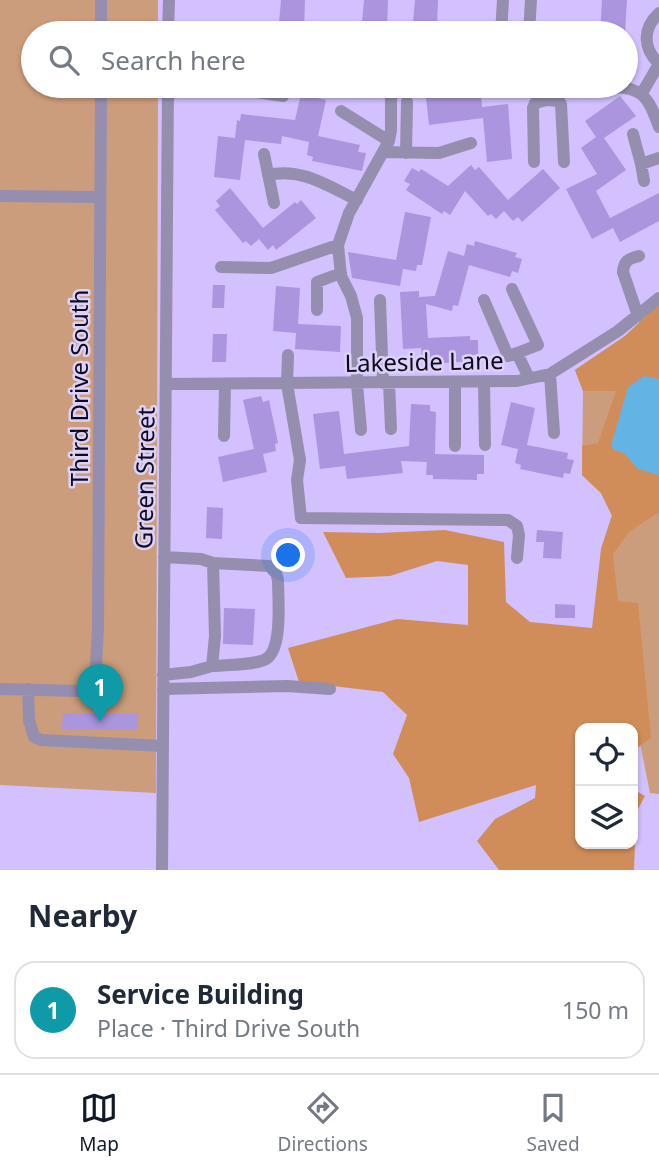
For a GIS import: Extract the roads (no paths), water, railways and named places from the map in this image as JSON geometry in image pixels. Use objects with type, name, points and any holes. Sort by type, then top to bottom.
[{"type":"street","points":[[101,0],[101,21]]},
{"type":"street","points":[[169,0],[169,21]]},
{"type":"street","points":[[502,21],[503,0]]},
{"type":"street","points":[[530,21],[531,0]]},
{"type":"street","points":[[642,93],[659,64],[647,48],[646,38],[652,20],[659,13]]},
{"type":"street","points":[[638,91],[651,103],[659,127]]},
{"type":"street","name":"Third Drive South","points":[[28,690],[92,689],[95,683],[98,629],[101,98]]},
{"type":"street","name":"Green Street","points":[[162,870],[168,98]]},
{"type":"street","points":[[362,430],[357,384],[357,318],[341,273],[338,245],[349,214],[386,147],[391,130],[391,98]]},
{"type":"street","points":[[534,162],[534,103],[547,100],[559,101],[561,104],[564,162]]},
{"type":"street","points":[[405,153],[407,102]]},
{"type":"street","points":[[341,111],[386,147],[405,153],[439,153],[471,143]]},
{"type":"street","points":[[633,134],[644,181]]},
{"type":"street","points":[[264,154],[274,203]]},
{"type":"street","points":[[641,164],[659,158]]},
{"type":"street","points":[[268,175],[286,171],[302,174],[357,200]]},
{"type":"street","points":[[0,196],[100,197]]},
{"type":"street","points":[[221,267],[271,268],[338,245]]},
{"type":"street","points":[[638,316],[623,272],[623,264],[628,259],[639,256]]},
{"type":"street","points":[[317,310],[317,282],[341,273]]},
{"type":"street","points":[[484,300],[508,356],[538,345],[512,289]]},
{"type":"street","name":"Lakeside Lane","points":[[166,384],[357,384],[529,378],[550,374],[638,316],[659,298]]},
{"type":"street","points":[[380,300],[391,429]]},
{"type":"street","points":[[517,352],[529,378]]},
{"type":"street","points":[[288,355],[288,384],[300,460],[298,480],[301,519],[508,520],[517,526],[517,558]]},
{"type":"street","points":[[550,374],[554,433]]},
{"type":"street","points":[[484,381],[485,445]]},
{"type":"street","points":[[455,382],[455,446]]},
{"type":"street","points":[[224,436],[225,384]]},
{"type":"street","points":[[163,675],[191,672],[212,666],[265,661],[274,652],[277,638],[278,580],[270,566],[164,557]]},
{"type":"street","points":[[212,666],[215,636],[213,563]]},
{"type":"street","points":[[163,689],[286,686],[330,689]]},
{"type":"street","points":[[0,689],[28,690],[31,729],[34,737],[41,740],[163,746]]},
{"type":"water","points":[[644,376],[659,379],[659,475],[638,469],[624,453],[614,450],[611,445],[628,387]]},
{"type":"place","name":"Service Building","points":[[100,722]]}]
